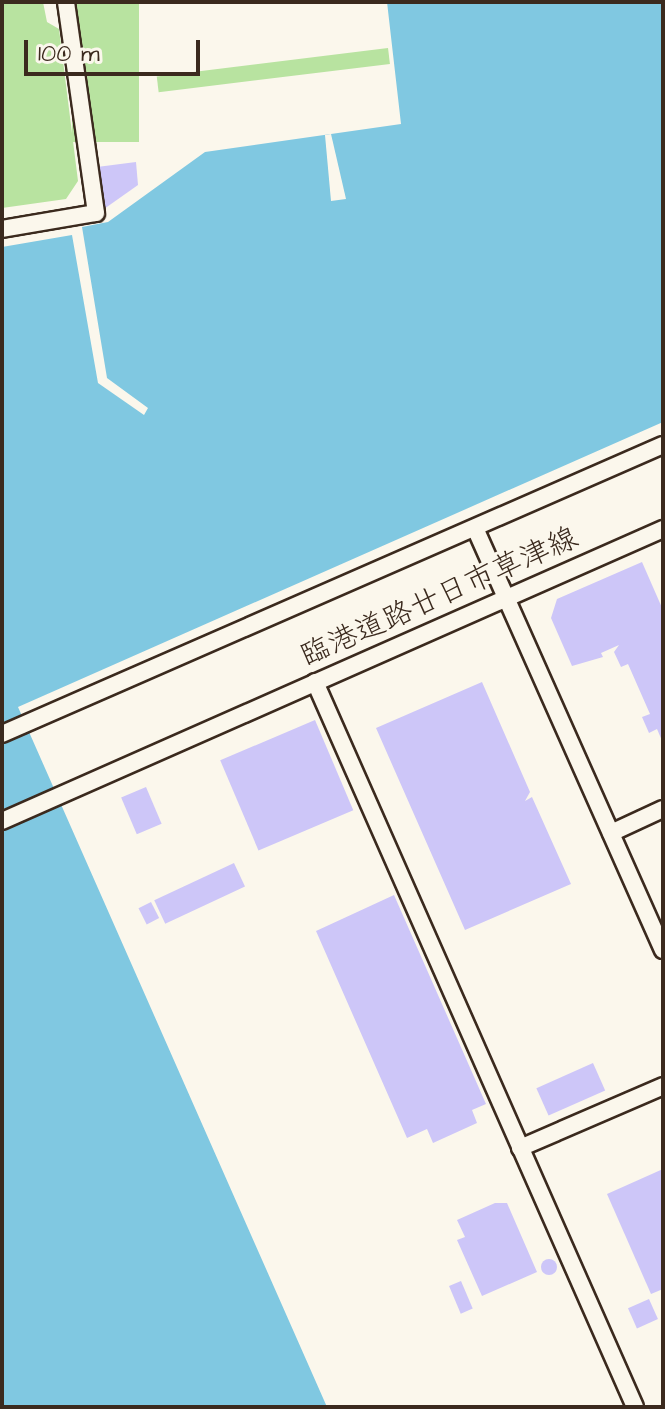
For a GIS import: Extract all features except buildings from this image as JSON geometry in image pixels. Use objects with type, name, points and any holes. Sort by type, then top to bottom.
[{"type":"street","points":[[2,229],[96,213],[66,2]]},
{"type":"street","name":"臨港道路廿日市草津線","points":[[2,734],[663,445]]},
{"type":"street","points":[[475,528],[663,950]]},
{"type":"street","name":"臨港道路廿日市草津線","points":[[2,821],[663,529]]},
{"type":"street","points":[[315,682],[635,1407]]},
{"type":"street","points":[[611,833],[663,809]]},
{"type":"street","points":[[520,1148],[663,1086]]},
{"type":"green space","points":[[2,2],[43,2],[47,22],[59,29],[78,181],[66,199],[2,208]]},
{"type":"green space","points":[[72,2],[139,2],[139,142],[72,142]]},
{"type":"green space","points":[[388,48],[390,64],[159,92],[157,76]]},
{"type":"water","points":[[387,2],[663,2],[663,422],[18,707],[327,1407],[2,1407],[2,247],[72,235],[98,383],[144,415],[148,408],[107,378],[82,227],[108,222],[205,152],[401,124]]},
{"type":"pier","points":[[331,134],[346,199],[331,201],[325,135]]}]
